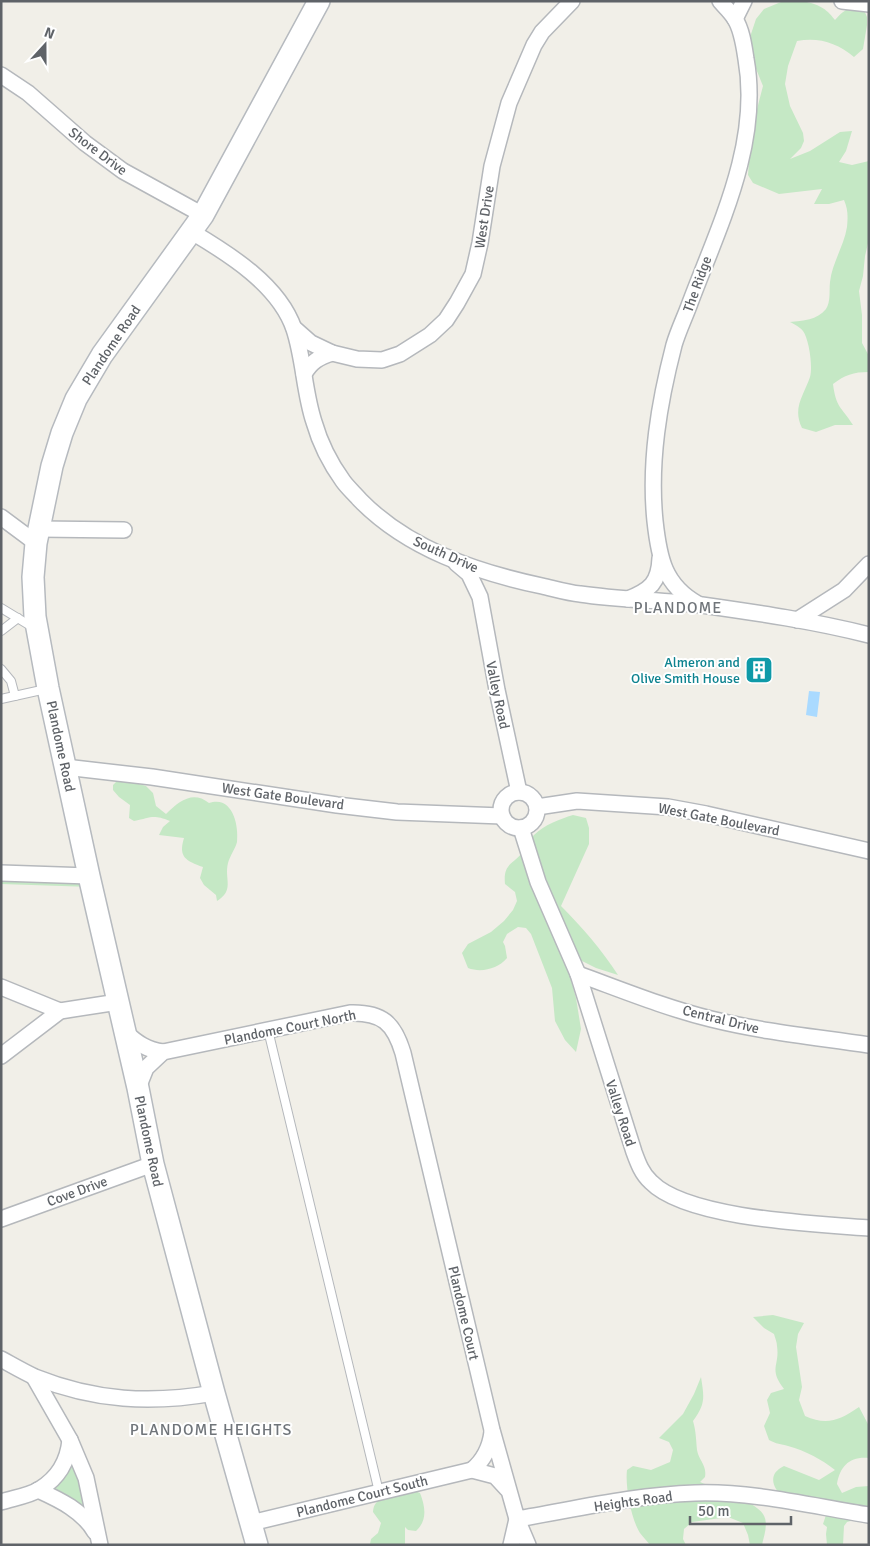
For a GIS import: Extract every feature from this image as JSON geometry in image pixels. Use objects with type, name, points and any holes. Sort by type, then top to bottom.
[{"type":"main road","name":"Plandome Road","points":[[257,1545],[153,1164],[138,1088],[48,688],[32,590],[37,536],[56,448],[76,399],[102,355],[197,224],[319,1]]},
{"type":"street","name":"West Drive","points":[[294,328],[311,343],[332,353],[357,359],[382,360],[400,354],[430,335],[446,320],[473,274],[494,159],[509,103],[534,44],[542,32],[572,1]]},
{"type":"street","name":"The Ridge","points":[[699,605],[672,584],[664,569],[660,554],[653,499],[658,419],[675,345],[733,186],[747,131],[749,78],[743,42],[735,19],[720,1]]},
{"type":"street","points":[[735,19],[744,1]]},
{"type":"street","points":[[842,1],[869,4]]},
{"type":"street","name":"Shore Drive","points":[[1,75],[28,93],[85,143],[197,224]]},
{"type":"street","name":"South Drive","points":[[197,224],[227,254],[270,290],[284,310],[294,328],[314,422],[327,456],[344,483],[370,510],[417,543],[453,561],[498,576],[578,594],[699,605],[797,620],[869,635]]},
{"type":"street","points":[[304,374],[308,366],[315,360],[332,353]]},
{"type":"street","points":[[1,518],[37,536],[124,530]]},
{"type":"street","name":"The Ridge","points":[[627,599],[649,588],[654,582],[659,569],[660,554]]},
{"type":"street","name":"Valley Road","points":[[453,561],[468,574],[480,597],[497,690],[519,792]]},
{"type":"street","points":[[797,620],[844,590],[869,564]]},
{"type":"street","points":[[480,597],[487,586],[498,576]]},
{"type":"street","name":"West Gate Boulevard","points":[[65,766],[397,812],[502,816]]},
{"type":"street","points":[[519,792],[527,794],[532,797],[537,807],[535,818],[522,828],[510,825],[502,816],[501,810],[506,798],[510,794],[519,792]]},
{"type":"street","name":"West Gate Boulevard","points":[[537,807],[577,802],[668,806],[869,851]]},
{"type":"street","name":"Valley Road","points":[[522,828],[538,882],[578,974],[610,1081],[634,1152],[641,1170],[651,1183],[669,1195],[685,1202],[714,1210],[795,1222],[869,1228]]},
{"type":"street","points":[[1,873],[89,876]]},
{"type":"street","name":"Central Drive","points":[[578,974],[688,1013],[712,1019],[759,1029],[869,1045]]},
{"type":"street","points":[[1,987],[60,1011]]},
{"type":"street","points":[[1,1056],[60,1011],[118,1002]]},
{"type":"street","name":"Plandome Court North","points":[[163,1052],[350,1013],[366,1012],[390,1024],[398,1038],[415,1106]]},
{"type":"street","points":[[125,1032],[143,1046],[163,1052]]},
{"type":"street","points":[[138,1088],[146,1068],[163,1052]]},
{"type":"street","name":"Plandome Court","points":[[415,1106],[492,1430],[508,1490],[528,1545]]},
{"type":"street","name":"Cove Drive","points":[[1,1219],[153,1164]]},
{"type":"street","points":[[1,1359],[34,1376],[73,1390],[118,1399],[180,1399],[214,1393]]},
{"type":"street","points":[[34,1376],[70,1440],[86,1478],[99,1541]]},
{"type":"street","points":[[472,1470],[486,1454],[492,1430]]},
{"type":"street","points":[[1,1502],[38,1490],[53,1479],[64,1466],[69,1453],[70,1440]]},
{"type":"street","name":"Plandome Court South","points":[[251,1523],[472,1470],[495,1476],[508,1490]]},
{"type":"street","points":[[38,1490],[78,1512],[86,1519],[99,1541]]},
{"type":"street","name":"Heights Road","points":[[517,1518],[656,1496],[696,1493],[765,1498],[869,1515]]},
{"type":"street","points":[[511,1545],[517,1518]]},
{"type":"lane","points":[[1,608],[38,630]]},
{"type":"lane","points":[[1,631],[18,618]]},
{"type":"lane","points":[[1,669],[11,681],[15,696]]},
{"type":"lane","points":[[1,699],[48,688]]},
{"type":"lane","points":[[268,1030],[379,1492]]},
{"type":"green space","points":[[803,1],[821,7],[835,20],[845,11],[855,8],[864,10],[867,17],[863,49],[854,57],[841,48],[827,42],[813,40],[797,41],[788,66],[785,84],[790,106],[803,133],[804,141],[801,148],[790,159],[810,151],[840,132],[852,131],[846,151],[839,162],[852,165],[869,161],[869,239],[859,291],[862,315],[862,343],[869,356],[869,372],[849,375],[833,384],[837,403],[853,425],[835,425],[816,432],[802,428],[799,421],[799,408],[810,377],[811,360],[809,346],[803,331],[790,322],[814,318],[828,306],[831,275],[847,227],[848,216],[846,207],[844,200],[829,204],[814,204],[822,189],[779,194],[753,183],[748,175],[751,132],[763,86],[750,54],[749,40],[756,19],[764,9],[781,2]]},
{"type":"green space","points":[[125,780],[146,786],[153,793],[156,806],[166,814],[181,801],[192,797],[203,799],[209,803],[223,803],[228,807],[237,827],[237,842],[228,863],[226,893],[217,901],[216,895],[204,885],[200,878],[203,867],[192,863],[183,854],[182,844],[184,838],[159,835],[163,827],[170,821],[155,817],[134,821],[129,818],[130,805],[113,790],[113,785],[116,782]]},
{"type":"green space","points":[[573,815],[586,818],[589,828],[589,844],[561,906],[577,922],[618,975],[596,968],[574,957],[569,973],[576,998],[581,1029],[576,1052],[565,1040],[555,1021],[552,988],[531,934],[526,928],[518,927],[507,934],[503,942],[507,958],[499,965],[489,969],[478,970],[468,968],[462,953],[468,944],[491,932],[513,910],[517,901],[515,892],[505,884],[505,872],[509,865],[523,852],[538,831]]},
{"type":"green space","points":[[1,873],[89,876],[92,887],[1,884]]},
{"type":"green space","points":[[773,1315],[804,1323],[798,1334],[796,1347],[802,1387],[799,1400],[805,1416],[820,1421],[833,1420],[859,1407],[869,1426],[869,1458],[856,1459],[843,1467],[837,1484],[842,1493],[856,1487],[869,1486],[869,1523],[858,1520],[847,1522],[844,1526],[843,1545],[827,1545],[827,1527],[823,1524],[826,1515],[806,1512],[796,1508],[783,1498],[774,1484],[773,1478],[776,1471],[784,1466],[819,1480],[835,1470],[807,1453],[769,1440],[764,1426],[770,1413],[767,1400],[771,1393],[784,1389],[779,1382],[776,1371],[778,1353],[774,1334],[764,1328],[753,1317]]},
{"type":"green space","points":[[701,1377],[703,1400],[700,1410],[693,1421],[697,1450],[705,1473],[705,1477],[700,1482],[724,1491],[759,1509],[766,1521],[762,1545],[750,1545],[743,1523],[728,1517],[692,1522],[684,1529],[683,1539],[686,1545],[650,1545],[640,1533],[634,1520],[628,1493],[627,1470],[633,1466],[651,1470],[670,1462],[673,1450],[669,1442],[659,1438],[683,1414]]},
{"type":"green space","points":[[70,1440],[99,1538],[38,1490],[53,1479]]},
{"type":"green space","points":[[407,1488],[420,1493],[422,1498],[424,1518],[420,1527],[416,1531],[408,1530],[405,1527],[405,1545],[370,1544],[371,1539],[378,1533],[381,1523],[373,1512],[377,1502],[386,1496]]},
{"type":"water","points":[[809,691],[820,692],[817,717],[806,715]]},
{"type":"place","name":"Almeron and Olive Smith House","points":[[759,670]]},
{"type":"district","name":"PLANDOME","points":[[678,607]]},
{"type":"district","name":"PLANDOME HEIGHTS","points":[[211,1429]]}]
